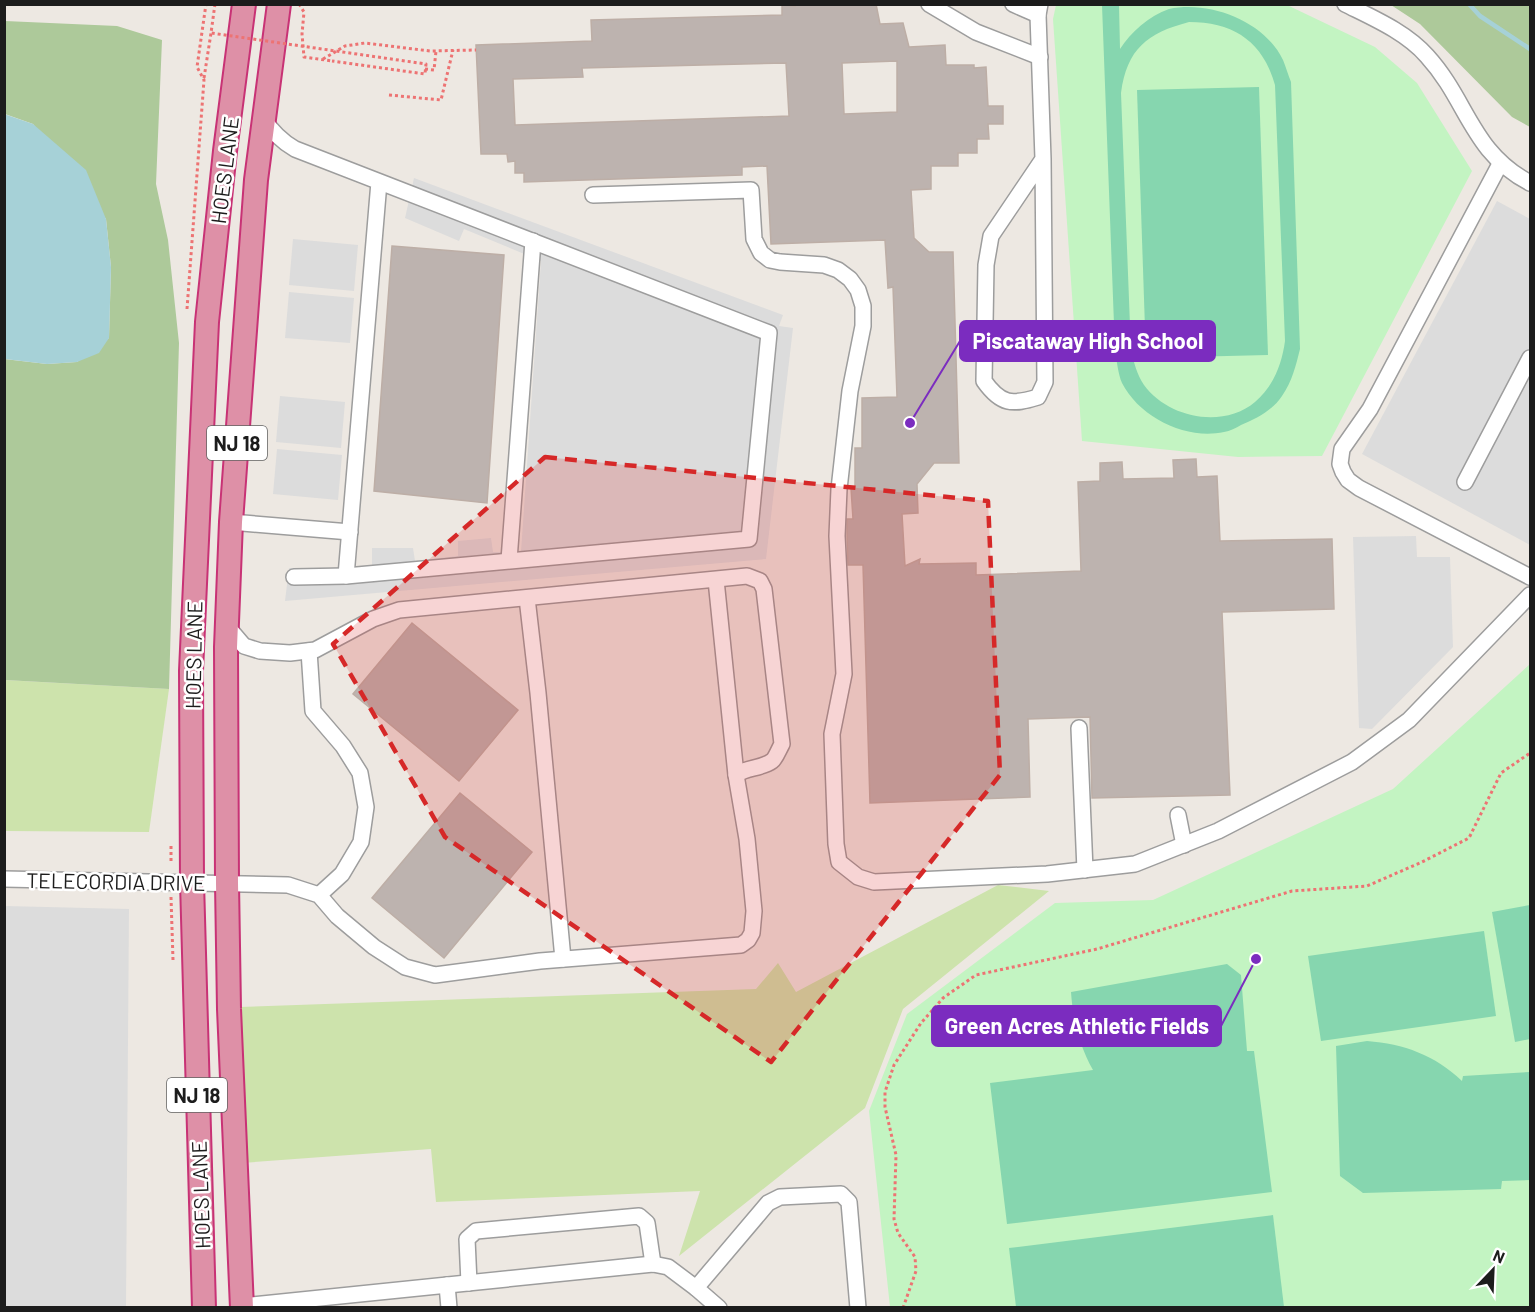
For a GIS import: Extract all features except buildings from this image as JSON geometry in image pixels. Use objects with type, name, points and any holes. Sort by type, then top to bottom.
[{"type":"highway","name":"HOES LANE","points":[[204,1308],[192,882],[191,671],[207,322],[225,151],[244,4]]},
{"type":"highway","name":"HOES LANE","points":[[242,1307],[229,1009],[227,627],[231,522],[256,180],[279,4]]},
{"type":"street","points":[[929,4],[976,32],[1040,57]]},
{"type":"street","points":[[1013,4],[1039,10],[1043,159],[1045,382],[1038,397],[1022,402],[1004,402],[993,394],[984,381],[986,265],[992,236],[1043,159]]},
{"type":"street","points":[[1345,4],[1391,28],[1428,56],[1486,148],[1512,174],[1530,183]]},
{"type":"street","points":[[263,118],[284,143],[769,333],[749,539],[346,576],[294,577]]},
{"type":"street","points":[[1500,164],[1370,409],[1342,449],[1340,464],[1348,480],[1359,488],[1530,577]]},
{"type":"street","points":[[346,576],[379,182]]},
{"type":"street","points":[[593,195],[751,190],[753,239],[761,253],[770,260],[780,262],[824,265],[850,279],[858,290],[863,306],[863,326],[850,391],[839,489],[837,536],[844,674],[832,734],[836,844],[839,862],[858,877],[874,882],[1047,874],[1135,864],[1218,831],[1352,762],[1409,720],[1530,595]]},
{"type":"street","points":[[509,560],[533,241]]},
{"type":"street","points":[[1465,482],[1530,358]]},
{"type":"street","points":[[231,522],[350,532]]},
{"type":"street","points":[[227,627],[244,646],[260,651],[290,654],[315,650],[373,619],[399,610],[747,576],[760,581],[764,589],[782,744],[773,760],[743,770],[736,775]]},
{"type":"street","points":[[309,651],[313,711],[343,746],[360,773],[366,807],[361,842],[342,874],[319,895],[337,916],[374,947],[405,967],[435,975],[563,959],[741,945],[752,933],[753,911],[747,839],[736,775],[716,580]]},
{"type":"street","points":[[526,598],[538,693],[563,959]]},
{"type":"street","points":[[1079,728],[1085,870]]},
{"type":"street","points":[[1178,815],[1184,845]]},
{"type":"street","name":"TELECORDIA DRIVE","points":[[4,879],[288,885],[319,895]]},
{"type":"street","points":[[696,1288],[768,1203],[780,1197],[841,1194],[849,1202],[858,1308]]},
{"type":"street","points":[[470,1283],[467,1239],[476,1232],[488,1230],[639,1216],[647,1222],[653,1264]]},
{"type":"street","points":[[242,1307],[380,1300],[447,1285],[653,1264],[668,1267],[719,1308]]},
{"type":"street","points":[[447,1285],[449,1308]]},
{"type":"path","points":[[204,80],[215,4]]},
{"type":"path","points":[[212,33],[426,64],[425,74],[304,57],[302,34],[304,12],[299,4]]},
{"type":"path","points":[[323,60],[345,46],[365,43],[436,51],[476,50]]},
{"type":"path","points":[[389,95],[441,100],[453,50]]},
{"type":"path","points":[[425,69],[434,70],[436,51]]},
{"type":"path","points":[[903,1308],[916,1271],[915,1257],[898,1233],[894,1219],[897,1164],[885,1107],[885,1092],[894,1065],[921,1023],[943,998],[976,975],[1097,949],[1292,891],[1367,886],[1422,862],[1468,838],[1501,773],[1530,753]]},
{"type":"highlighted area","points":[[545,457],[988,501],[1000,775],[771,1062],[445,837],[333,644]]},
{"type":"green space","points":[[1056,5],[1287,5],[1375,47],[1417,83],[1472,171],[1322,456],[1238,457],[1082,441],[1053,19]]},
{"type":"green space","points":[[1102,5],[1119,5],[1120,49],[1141,25],[1169,9],[1185,7],[1219,11],[1250,25],[1264,35],[1283,60],[1291,82],[1300,349],[1295,367],[1282,396],[1264,414],[1226,432],[1195,433],[1166,424],[1140,407],[1122,383],[1115,351]],"holes":[[[1189,22],[1220,26],[1244,37],[1263,57],[1275,85],[1285,341],[1276,374],[1262,396],[1242,410],[1212,417],[1181,412],[1154,396],[1144,385],[1133,360],[1121,93],[1128,65],[1142,45],[1174,26]]]},
{"type":"green space","points":[[1391,5],[1530,5],[1530,127],[1512,117],[1420,24]]},
{"type":"green space","points":[[5,21],[117,26],[162,40],[156,184],[168,240],[179,343],[169,689],[5,680],[4,359],[47,364],[77,362],[109,338],[111,267],[106,219],[33,124],[5,114]]},
{"type":"green space","points":[[1259,87],[1268,355],[1146,358],[1137,90]]},
{"type":"green space","points":[[1530,664],[1530,1307],[890,1307],[869,1111],[907,1014],[1055,903],[1153,900],[1393,789]]},
{"type":"green space","points":[[4,680],[169,689],[149,832],[5,831]]},
{"type":"green space","points":[[998,885],[1049,891],[903,1009],[865,1108],[679,1256],[700,1191],[436,1202],[431,1149],[242,1163],[239,1007],[756,989],[778,963],[796,992]]},
{"type":"green space","points":[[1530,905],[1530,1039],[1515,1042],[1492,912]]},
{"type":"green space","points":[[1484,931],[1496,1016],[1321,1041],[1308,956]]},
{"type":"green space","points":[[1227,964],[1241,975],[1247,1051],[1254,1051],[1272,1192],[1007,1224],[990,1083],[1093,1070],[1078,1032],[1071,992]]},
{"type":"green space","points":[[1367,1041],[1418,1052],[1441,1064],[1462,1081],[1463,1076],[1530,1072],[1530,1180],[1502,1181],[1501,1189],[1363,1193],[1340,1176],[1336,1046]]},
{"type":"green space","points":[[1273,1215],[1284,1307],[1016,1307],[1009,1248]]},
{"type":"shaded area","points":[[414,178],[783,315],[779,326],[793,328],[766,559],[285,601],[289,568],[372,570],[372,548],[413,548],[415,561],[458,556],[458,541],[491,538],[493,552],[521,552],[541,261],[464,229],[459,241],[405,218]]},
{"type":"shaded area","points":[[1497,201],[1530,219],[1530,545],[1362,454]]},
{"type":"shaded area","points":[[293,239],[358,245],[354,291],[289,285]]},
{"type":"shaded area","points":[[289,292],[354,298],[350,343],[285,338]]},
{"type":"shaded area","points":[[280,396],[345,402],[341,448],[276,442]]},
{"type":"shaded area","points":[[277,449],[342,455],[338,500],[273,494]]},
{"type":"shaded area","points":[[1416,536],[1417,557],[1450,557],[1453,647],[1372,729],[1359,728],[1353,537]]},
{"type":"shaded area","points":[[5,906],[129,909],[126,1307],[5,1307]]},
{"type":"water","points":[[4,114],[33,124],[86,170],[106,219],[111,267],[109,338],[99,353],[77,362],[47,364],[5,359]]},
{"type":"waterway","points":[[1469,4],[1480,16],[1530,49]]},
{"type":"place","name":"Piscataway High School","points":[[910,423]]},
{"type":"place","name":"Green Acres Athletic Fields","points":[[1256,959]]}]
